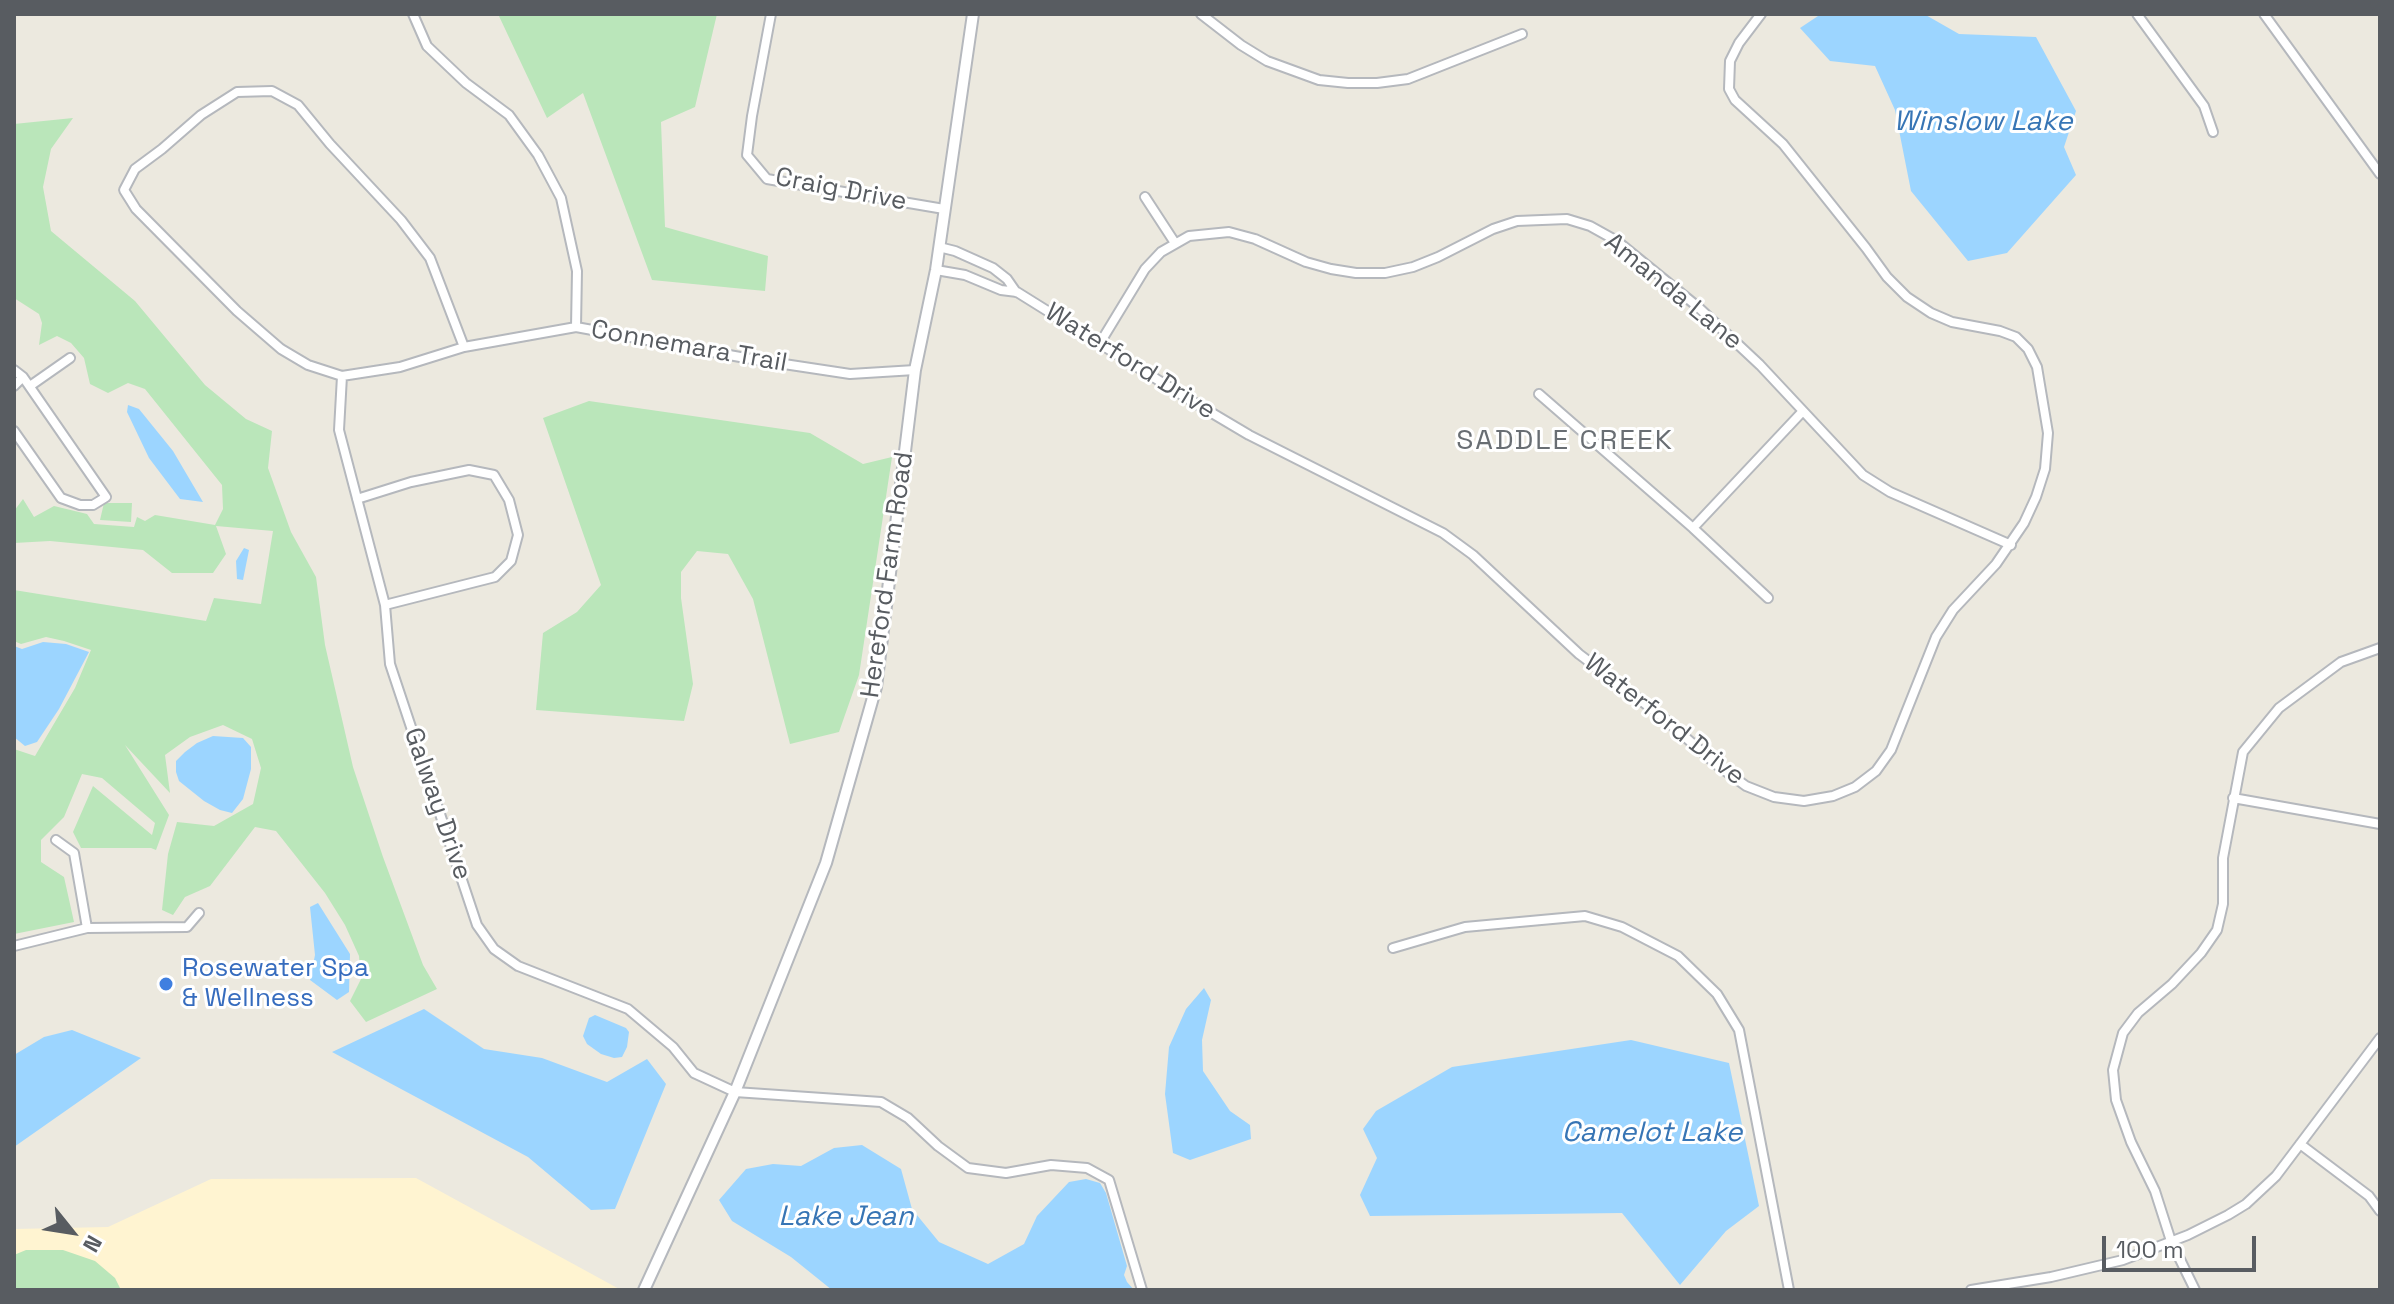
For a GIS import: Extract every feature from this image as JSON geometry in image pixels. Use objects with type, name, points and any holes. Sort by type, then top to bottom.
[{"type":"street","points":[[413,14],[427,46],[466,83],[509,115],[538,155],[561,198],[577,271],[576,327]]},
{"type":"street","name":"Craig Drive","points":[[771,14],[747,155],[767,179],[944,209]]},
{"type":"street","name":"Hereford Farm Road","points":[[644,1290],[735,1092],[826,863],[876,687],[915,370],[936,270],[973,14]]},
{"type":"street","points":[[1201,14],[1267,61],[1319,80],[1348,83],[1408,79],[1522,34]]},
{"type":"street","name":"Waterford Drive","points":[[939,247],[993,268],[1017,292],[1249,435],[1443,533],[1473,555],[1579,654],[1746,786],[1774,797],[1804,801],[1833,796],[1855,787],[1876,771],[1891,750],[1906,719],[1936,637],[1953,610],[2011,545],[2024,523],[2045,469],[2048,433],[2037,367],[2028,349],[2016,337],[1952,322],[1907,297],[1887,277],[1783,144],[1735,100],[1729,89],[1730,61],[1761,14]]},
{"type":"street","points":[[2137,14],[2204,106],[2213,132]]},
{"type":"street","points":[[2264,14],[2380,174]]},
{"type":"street","name":"Connemara Trail","points":[[464,347],[430,258],[401,220],[298,105],[272,91],[237,92],[201,115],[135,169],[124,190],[136,209],[237,311],[281,349],[308,365],[342,376],[400,367],[464,347],[576,327],[850,374],[915,370]]},
{"type":"street","points":[[1145,197],[1175,243]]},
{"type":"street","name":"Amanda Lane","points":[[1100,343],[1145,269],[1161,252],[1189,236],[1229,232],[1331,269],[1385,273],[1413,267],[1517,221],[1567,219],[1590,226],[1641,259],[1760,365],[1863,475],[1890,492],[2011,545]]},
{"type":"street","points":[[985,282],[993,268]]},
{"type":"street","name":"Waterford Drive","points":[[936,270],[949,271],[1001,290],[1017,292]]},
{"type":"street","points":[[30,386],[70,358]]},
{"type":"street","points":[[14,370],[30,386],[106,497],[93,505],[80,505],[61,498],[14,431]]},
{"type":"street","name":"Galway Drive","points":[[342,376],[339,430],[385,605],[390,664],[477,925],[494,949],[518,966],[628,1009],[673,1047],[694,1073],[735,1092]]},
{"type":"street","points":[[14,386],[23,377]]},
{"type":"street","points":[[1539,394],[1768,598]]},
{"type":"street","points":[[1693,528],[1803,411]]},
{"type":"street","points":[[357,499],[411,482],[469,470],[494,475],[509,500],[518,535],[511,561],[495,577],[385,605]]},
{"type":"street","points":[[2195,1290],[2171,1241],[2155,1191],[2131,1142],[2116,1100],[2113,1070],[2123,1033],[2138,1013],[2172,984],[2201,953],[2217,930],[2223,904],[2223,858],[2243,752],[2279,708],[2341,662],[2380,648]]},
{"type":"street","points":[[2233,798],[2380,824]]},
{"type":"street","points":[[56,840],[74,853],[87,928]]},
{"type":"street","points":[[14,946],[87,928],[187,927],[199,913]]},
{"type":"street","points":[[1393,948],[1465,927],[1585,916],[1622,927],[1678,956],[1717,994],[1739,1030],[1789,1290]]},
{"type":"street","points":[[1971,1290],[2051,1277],[2123,1260],[2171,1241],[2246,1204],[2276,1176],[2380,1038]]},
{"type":"street","points":[[735,1092],[881,1102],[908,1118],[968,1168],[1006,1173],[1051,1165],[1087,1168],[1109,1180],[1142,1290]]},
{"type":"street","points":[[2300,1144],[2369,1196],[2380,1211]]},
{"type":"shaded area","points":[[416,1178],[621,1290],[14,1290],[14,1229],[108,1227],[211,1179]]},
{"type":"green space","points":[[498,14],[717,14],[695,107],[661,122],[665,227],[768,256],[765,291],[652,280],[583,93],[547,118]]},
{"type":"green space","points":[[73,118],[51,149],[43,187],[51,231],[135,301],[205,385],[246,419],[272,431],[268,468],[291,532],[316,577],[325,645],[353,767],[423,965],[437,989],[366,1022],[350,1001],[361,979],[359,956],[345,925],[325,893],[276,831],[255,827],[210,886],[185,897],[173,915],[162,910],[168,854],[177,822],[214,826],[253,804],[261,768],[252,739],[223,725],[190,737],[165,755],[170,793],[125,745],[169,815],[156,850],[81,848],[73,832],[93,786],[152,835],[155,823],[102,778],[82,774],[64,817],[41,840],[41,862],[64,877],[74,922],[14,934],[14,749],[35,756],[75,688],[91,650],[46,637],[21,644],[14,641],[14,590],[206,621],[214,598],[261,604],[273,531],[216,526],[226,554],[213,573],[172,573],[143,550],[50,541],[14,543],[14,511],[23,499],[34,517],[54,506],[87,514],[94,524],[134,527],[137,517],[145,521],[155,515],[215,525],[223,509],[222,485],[145,389],[128,383],[108,393],[90,384],[84,358],[71,343],[57,336],[39,345],[42,323],[39,314],[14,298],[14,124]]},
{"type":"green space","points":[[589,401],[810,433],[863,464],[892,457],[859,675],[839,732],[790,744],[753,599],[728,554],[697,551],[681,572],[681,598],[693,684],[684,721],[536,710],[543,633],[577,612],[601,585],[543,418]]},
{"type":"green space","points":[[104,503],[132,503],[131,522],[100,520]]},
{"type":"green space","points":[[26,1250],[63,1250],[95,1261],[115,1278],[121,1290],[14,1290],[14,1255]]},
{"type":"water","name":"Winslow Lake","points":[[1821,14],[1924,14],[1959,34],[2036,37],[2076,111],[2064,147],[2076,175],[2007,253],[1968,261],[1911,191],[1895,110],[1875,66],[1830,61],[1800,28]]},
{"type":"water","points":[[128,405],[139,409],[173,451],[203,502],[180,499],[149,458],[127,412]]},
{"type":"water","points":[[244,548],[249,550],[243,580],[237,579],[236,561]]},
{"type":"water","points":[[43,642],[66,644],[89,652],[59,709],[37,742],[25,746],[14,737],[14,646],[22,649]]},
{"type":"water","points":[[213,736],[243,738],[251,747],[251,769],[243,799],[232,813],[204,801],[179,781],[176,772],[176,761],[185,752]]},
{"type":"water","points":[[318,903],[350,954],[349,992],[337,1000],[310,980],[315,955],[310,907]]},
{"type":"water","points":[[1204,988],[1211,1000],[1202,1040],[1203,1071],[1230,1111],[1250,1125],[1251,1139],[1190,1160],[1173,1153],[1165,1094],[1169,1047],[1186,1009]]},
{"type":"water","points":[[424,1009],[484,1049],[542,1058],[607,1082],[647,1059],[666,1084],[615,1209],[591,1210],[528,1157],[332,1052]]},
{"type":"water","points":[[595,1015],[629,1032],[622,1057],[601,1054],[587,1044],[583,1036],[589,1018]]},
{"type":"water","points":[[72,1030],[141,1058],[14,1147],[14,1055],[44,1037]]},
{"type":"water","name":"Camelot Lake","points":[[1631,1040],[1729,1063],[1759,1206],[1726,1231],[1680,1285],[1622,1213],[1370,1216],[1360,1195],[1377,1158],[1363,1129],[1376,1111],[1452,1067]]},
{"type":"water","name":"Lake Jean","points":[[862,1145],[901,1169],[912,1209],[939,1242],[988,1264],[1024,1244],[1037,1216],[1069,1182],[1086,1179],[1100,1183],[1106,1193],[1127,1266],[1124,1275],[1134,1290],[832,1290],[791,1257],[732,1221],[719,1200],[746,1169],[773,1164],[801,1166],[834,1148]]},
{"type":"place","name":"Rosewater Spa & Wellness","points":[[166,984]]},
{"type":"district","name":"SADDLE CREEK","points":[[1565,441]]}]
